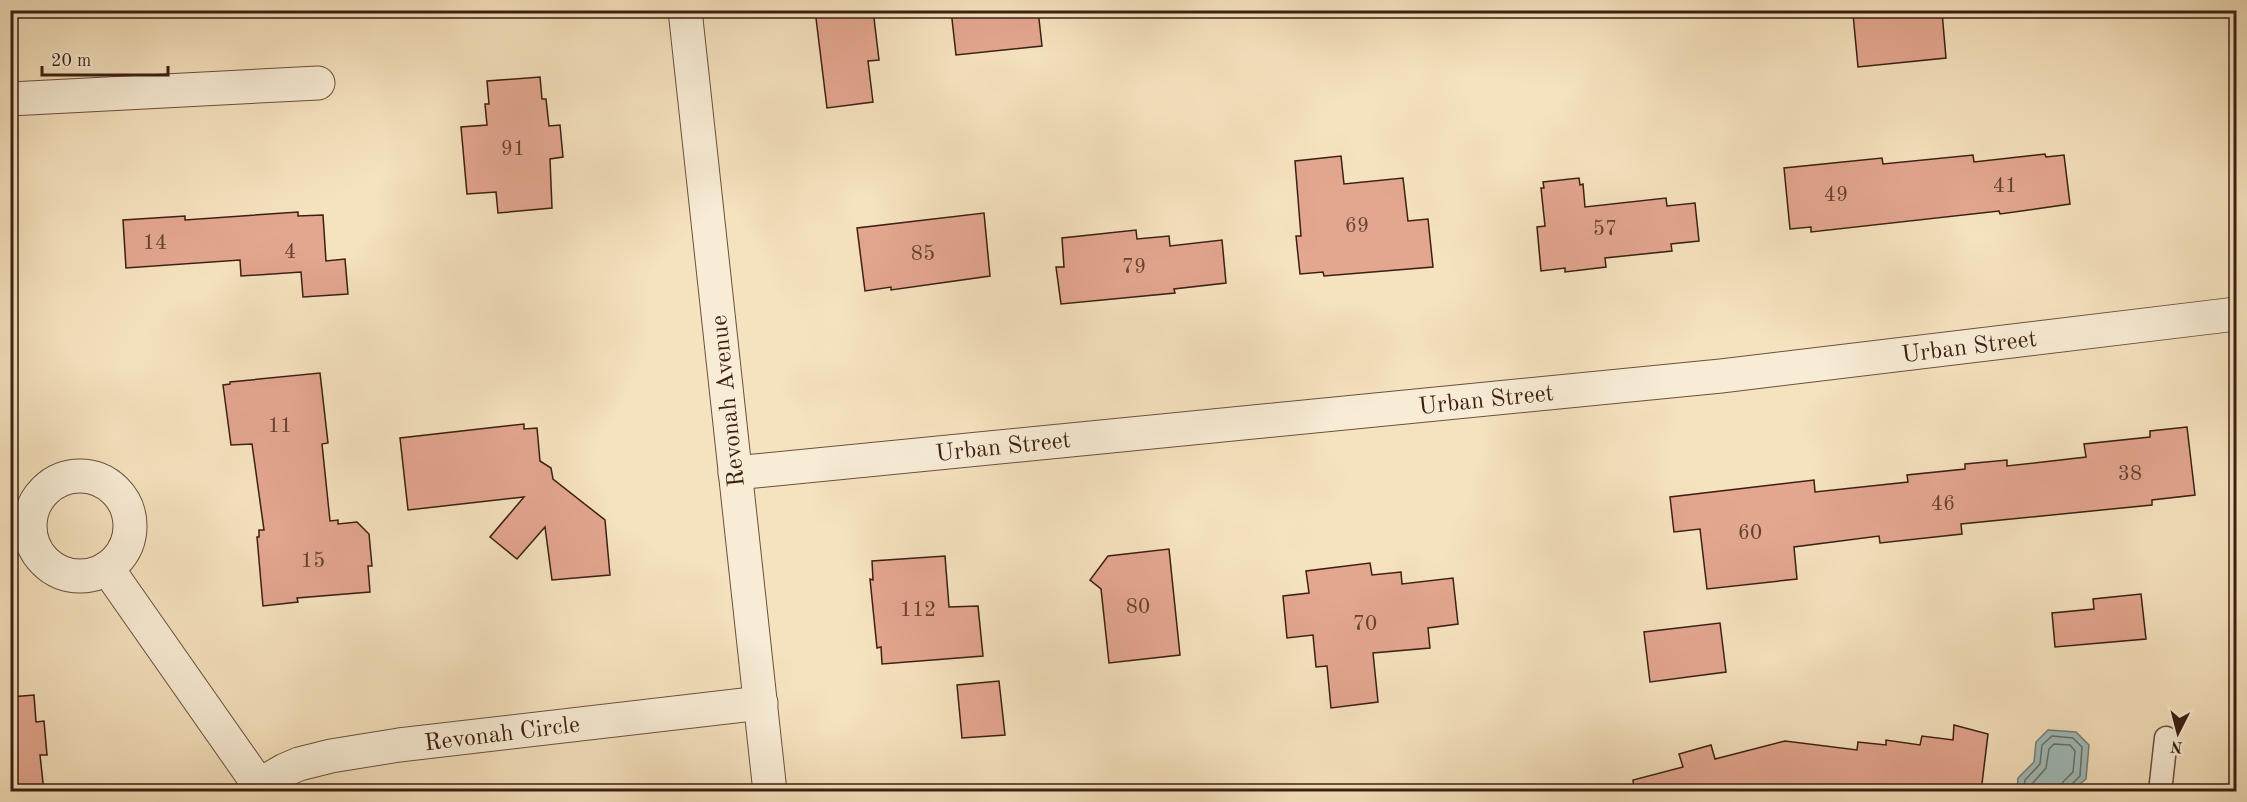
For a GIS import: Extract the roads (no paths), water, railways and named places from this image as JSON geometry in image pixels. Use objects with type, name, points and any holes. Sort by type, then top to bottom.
[{"type":"street","name":"Revonah Avenue","points":[[685,10],[770,792]]},
{"type":"street","points":[[10,99],[318,83]]},
{"type":"street","name":"Urban Street","points":[[735,473],[1721,376],[2236,314]]},
{"type":"street","points":[[107,568],[256,788]]},
{"type":"street","name":"Revonah Circle","points":[[256,788],[299,764],[331,756],[399,745],[761,704]]},
{"type":"lane","points":[[2160,792],[2166,738]]},
{"type":"water","points":[[2048,730],[2076,732],[2089,745],[2086,779],[2072,791],[2017,791],[2018,778],[2034,762],[2036,742]]}]
